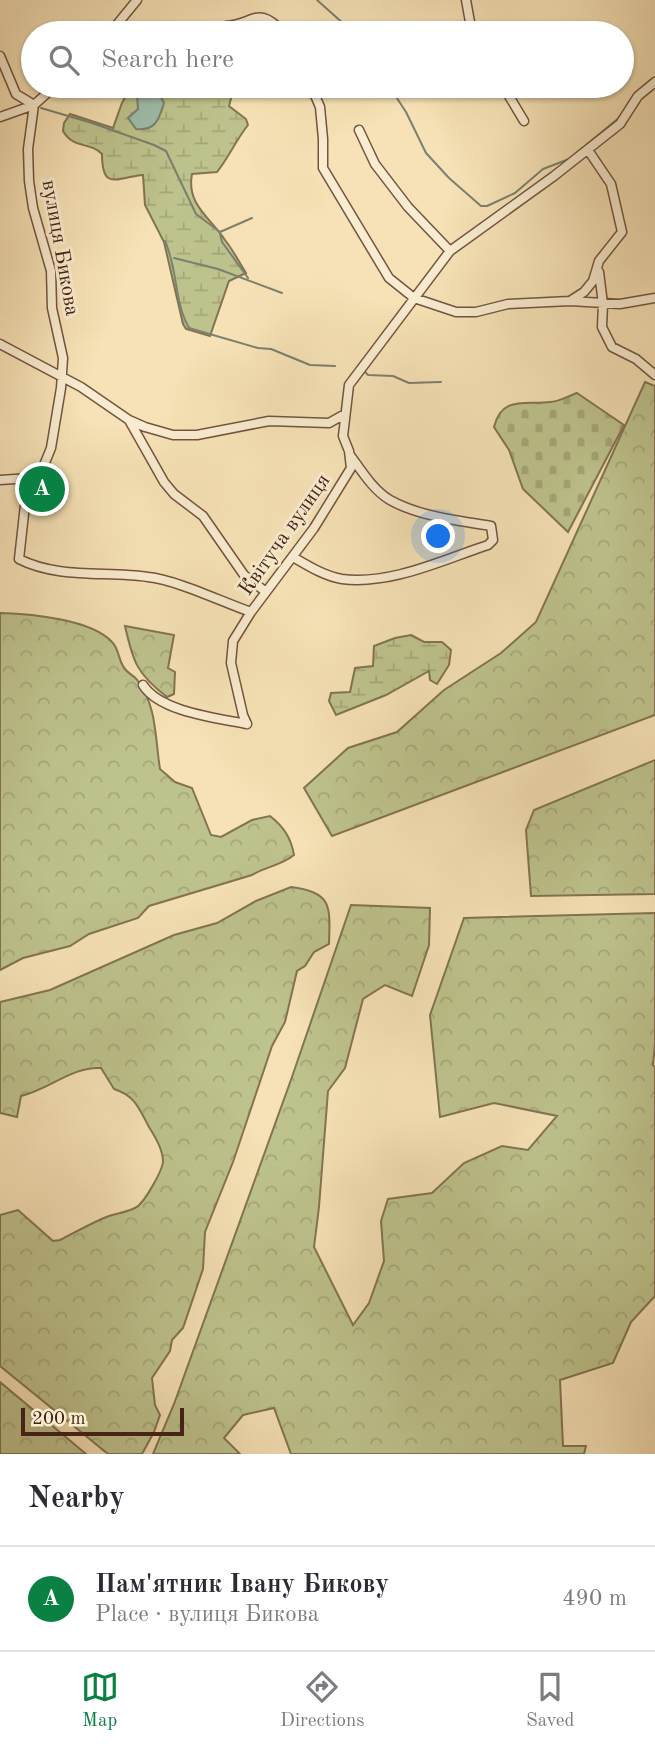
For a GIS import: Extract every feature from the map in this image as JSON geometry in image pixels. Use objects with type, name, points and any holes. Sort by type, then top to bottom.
[{"type":"street","points":[[120,21],[137,0]]},
{"type":"street","points":[[466,0],[470,21]]},
{"type":"street","points":[[248,21],[257,16],[268,21]]},
{"type":"street","points":[[0,56],[16,94],[21,97]]},
{"type":"street","name":"Квітуча вулиця","points":[[143,685],[156,700],[194,713],[247,724],[236,689],[231,656],[233,640],[345,481],[351,468],[343,436],[349,385],[450,251],[620,124],[638,96],[655,82]]},
{"type":"street","points":[[23,98],[34,105]]},
{"type":"street","points":[[0,117],[34,105],[42,98]]},
{"type":"street","points":[[316,98],[320,107],[323,168],[389,278],[415,298],[456,312],[476,312],[508,304],[570,301],[620,304],[655,298]]},
{"type":"street","points":[[510,98],[524,121]]},
{"type":"street","name":"вулиця Бикова","points":[[34,105],[28,149],[29,181],[33,208],[51,271],[52,308],[63,358],[51,448],[42,470],[30,478],[19,559],[60,571],[150,577],[251,612]]},
{"type":"street","points":[[359,130],[374,164],[450,251]]},
{"type":"street","points":[[570,301],[584,292],[593,281],[599,261],[622,232],[611,184],[588,150]]},
{"type":"street","points":[[598,266],[603,304],[602,327],[612,347],[627,352],[653,373]]},
{"type":"street","points":[[0,344],[81,387],[130,420],[173,435],[197,435],[269,421],[329,423],[345,414]]},
{"type":"street","points":[[130,420],[164,482],[174,494],[203,516],[244,575],[266,592]]},
{"type":"street","points":[[293,556],[314,569],[340,579],[370,579],[394,576],[488,545],[493,540],[491,526],[430,514],[389,500],[370,482],[349,453]]},
{"type":"street","points":[[0,480],[30,478]]},
{"type":"green space","points":[[125,98],[231,98],[229,106],[246,119],[248,125],[217,172],[192,174],[191,185],[196,203],[228,244],[246,273],[229,281],[210,336],[186,329],[183,324],[164,242],[145,205],[143,175],[113,180],[108,178],[102,154],[72,141],[63,131],[64,123],[70,114],[113,128]]},
{"type":"green space","points":[[645,382],[655,386],[655,715],[332,836],[304,788],[348,748],[397,732],[444,690],[501,653],[536,622]]},
{"type":"green space","points":[[577,393],[624,425],[568,532],[523,489],[509,450],[494,427],[503,410],[509,406],[553,402]]},
{"type":"green space","points":[[0,613],[76,623],[102,634],[112,642],[124,668],[138,681],[149,701],[160,769],[175,782],[192,788],[211,835],[221,837],[252,820],[270,816],[286,833],[294,855],[252,875],[149,906],[138,918],[89,934],[70,946],[23,958],[0,970]]},
{"type":"green space","points":[[125,626],[174,635],[168,668],[175,672],[174,694],[167,697],[143,674],[134,658]]},
{"type":"green space","points":[[411,635],[424,642],[442,642],[451,650],[449,665],[437,684],[430,680],[429,671],[386,695],[336,715],[329,701],[331,693],[350,692],[355,668],[373,666],[374,646]]},
{"type":"green space","points":[[655,760],[655,894],[531,896],[526,830],[534,810]]},
{"type":"green space","points":[[291,887],[305,889],[322,897],[328,911],[329,944],[314,952],[305,966],[297,971],[285,1022],[272,1046],[233,1162],[205,1232],[203,1269],[183,1328],[172,1340],[170,1351],[152,1378],[155,1405],[160,1415],[154,1432],[142,1454],[108,1454],[0,1366],[0,1215],[18,1210],[53,1241],[60,1240],[103,1218],[139,1205],[159,1172],[163,1162],[162,1152],[136,1104],[127,1095],[114,1089],[101,1068],[71,1074],[21,1096],[17,1117],[0,1113],[0,1002],[50,990],[174,935],[217,923],[256,901]]},
{"type":"green space","points":[[351,905],[430,908],[429,945],[412,996],[385,985],[363,999],[345,1068],[328,1091],[314,1247],[353,1325],[369,1303],[384,1261],[381,1221],[388,1199],[432,1193],[464,1163],[502,1146],[528,1150],[557,1116],[494,1103],[440,1117],[430,1015],[464,918],[655,913],[655,1296],[631,1322],[613,1363],[560,1380],[563,1446],[586,1446],[584,1454],[291,1454],[274,1408],[243,1415],[224,1438],[240,1454],[153,1454],[174,1404],[292,1077]]},
{"type":"green space","points":[[0,1382],[86,1454],[0,1454]]},
{"type":"shaded area","points":[[137,98],[162,98],[164,103],[156,123],[148,128],[136,129],[128,118],[138,109]]},
{"type":"waterway","points":[[317,0],[341,21]]},
{"type":"waterway","points":[[397,98],[426,153],[481,206],[487,206],[515,193],[543,169],[569,159],[620,117]]},
{"type":"waterway","points":[[41,108],[92,123],[166,151],[196,214],[220,232],[252,218]]},
{"type":"waterway","points":[[220,233],[222,242],[248,278]]},
{"type":"waterway","points":[[165,241],[181,308],[189,328],[258,348],[271,349],[310,365],[335,366]]},
{"type":"waterway","points":[[174,258],[218,269],[282,293]]},
{"type":"waterway","points":[[365,372],[368,375],[393,376],[409,383],[441,382]]},
{"type":"place","name":"Пам'ятник Івану Бикову","points":[[42,489]]}]
